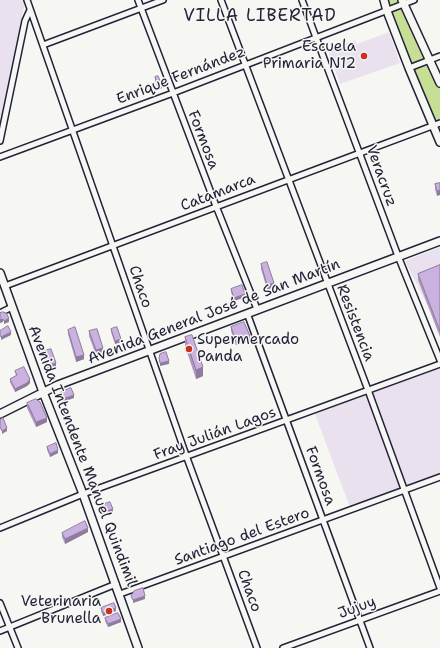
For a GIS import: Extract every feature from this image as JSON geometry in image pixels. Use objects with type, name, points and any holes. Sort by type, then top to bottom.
[{"type":"main road","points":[[384,0],[408,68],[440,142]]},
{"type":"main road","points":[[403,2],[440,83]]},
{"type":"main road","name":"Avenida General José de San Martín","points":[[0,414],[43,392],[256,309],[440,241]]},
{"type":"main road","name":"Avenida Intendente Manuel Quindimil","points":[[0,273],[43,392],[120,594],[138,648]]},
{"type":"street","name":"Chaco","points":[[27,0],[187,458],[257,648]]},
{"type":"street","name":"Formosa","points":[[138,0],[256,309]]},
{"type":"street","points":[[43,45],[163,0]]},
{"type":"street","name":"Resistencia","points":[[221,0],[368,390],[440,588]]},
{"type":"street","name":"Veracruz","points":[[302,0],[398,256],[440,360]]},
{"type":"street","name":"Enrique Fernández","points":[[0,157],[387,11],[403,2],[414,0]]},
{"type":"street","points":[[0,141],[25,21],[30,10]]},
{"type":"street","points":[[408,68],[440,56]]},
{"type":"street","name":"Catamarca","points":[[5,286],[440,122]]},
{"type":"street","points":[[0,313],[12,307]]},
{"type":"street","name":"Formosa","points":[[247,313],[370,648]]},
{"type":"street","name":"Fray Julián Lagos","points":[[0,528],[83,494],[187,458],[440,364]]},
{"type":"street","name":"Santiago del Estero","points":[[120,594],[440,477]]},
{"type":"street","points":[[0,631],[116,584]]},
{"type":"street","name":"Jujuy","points":[[283,648],[440,591]]},
{"type":"street","points":[[0,603],[18,648]]},
{"type":"shaded area","points":[[0,0],[25,0],[25,2],[0,127]]},
{"type":"shaded area","name":"Escuela Primaria N12","points":[[389,32],[400,63],[340,84],[328,50],[355,40],[357,44]]},
{"type":"shaded area","points":[[440,247],[440,331],[405,261]]},
{"type":"shaded area","points":[[440,368],[440,475],[351,510],[315,414]]},
{"type":"green space","points":[[384,0],[402,0],[440,83],[440,142]]},
{"type":"building","points":[[158,76],[162,85],[158,87],[155,77]]},
{"type":"building","points":[[440,183],[440,190],[437,191],[435,184]]},
{"type":"building","points":[[267,262],[274,283],[267,285],[261,264]]},
{"type":"building","points":[[440,265],[440,331],[418,274]]},
{"type":"building","points":[[242,285],[245,294],[234,298],[231,289]]},
{"type":"building","points":[[0,313],[6,313],[9,318],[4,321],[3,319],[0,320]]},
{"type":"building","points":[[244,322],[250,336],[236,341],[231,327]]},
{"type":"building","points":[[8,326],[11,332],[1,337],[0,331]]},
{"type":"building","points":[[75,327],[84,355],[76,357],[68,330]]},
{"type":"building","points":[[117,327],[121,339],[115,341],[111,329]]},
{"type":"building","points":[[97,329],[103,348],[96,350],[89,331]]},
{"type":"building","points":[[192,335],[203,367],[196,370],[185,337]]},
{"type":"building","points":[[51,349],[56,363],[47,366],[42,352]]},
{"type":"building","points":[[166,352],[169,361],[160,363],[160,354]]},
{"type":"building","points":[[24,367],[30,379],[27,383],[15,389],[10,379],[17,375],[15,371]]},
{"type":"building","points":[[71,388],[74,395],[60,400],[59,396],[61,392]]},
{"type":"building","points":[[36,399],[40,402],[47,418],[36,422],[27,403]]},
{"type":"building","points":[[3,418],[7,428],[2,431],[0,427],[0,420]]},
{"type":"building","points":[[56,443],[58,450],[50,454],[47,447]]},
{"type":"building","points":[[110,502],[113,509],[101,513],[99,506]]},
{"type":"building","points":[[85,521],[88,528],[65,539],[62,533]]},
{"type":"building","points":[[127,564],[132,576],[126,579],[122,566]]},
{"type":"building","points":[[143,588],[145,596],[133,600],[131,596],[134,591]]},
{"type":"building","points":[[114,603],[116,608],[103,613],[101,608]]},
{"type":"building","points":[[118,613],[121,619],[108,624],[105,618]]},
{"type":"place","name":"Escuela Primaria N12","points":[[364,56]]},
{"type":"place","name":"Supermercado Panda","points":[[189,349]]},
{"type":"place","name":"Veterinaria Brunella","points":[[109,611]]},
{"type":"district","name":"VILLA LIBERTAD","points":[[260,17]]}]
